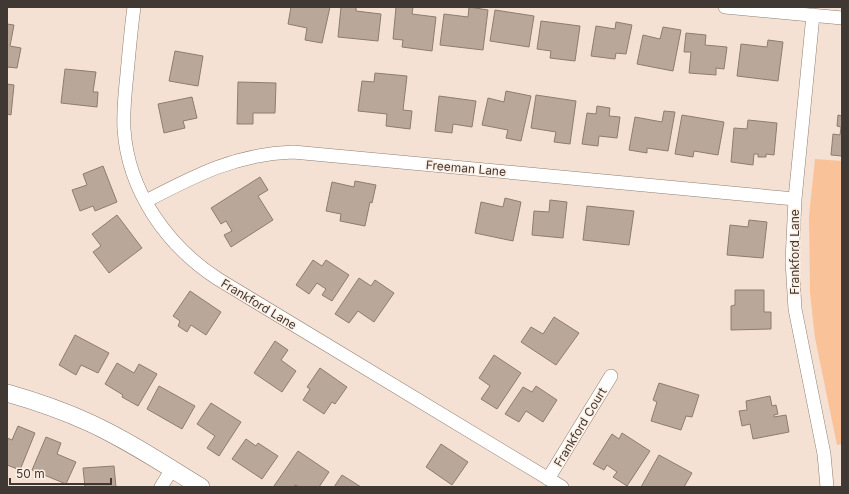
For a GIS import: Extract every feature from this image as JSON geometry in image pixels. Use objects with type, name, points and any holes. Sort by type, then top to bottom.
[{"type":"street","name":"Frankford Lane","points":[[134,7],[125,100],[124,128],[133,170],[146,201],[162,229],[183,252],[207,272],[562,487]]},
{"type":"street","points":[[725,7],[842,18]]},
{"type":"street","name":"Frankford Lane","points":[[813,15],[795,199],[792,261],[795,309],[824,454],[827,487]]},
{"type":"street","name":"Freeman Lane","points":[[146,201],[196,175],[222,164],[259,155],[293,152],[795,199]]},
{"type":"street","name":"Frankford Court","points":[[548,479],[611,376]]},
{"type":"street","points":[[7,393],[29,399],[89,422],[142,450],[201,487]]},
{"type":"street","points":[[161,487],[172,469]]},
{"type":"shaded area","points":[[815,159],[842,161],[842,444],[837,445],[815,338],[810,293],[809,216]]},
{"type":"building","points":[[291,7],[330,7],[322,43],[305,40],[307,28],[288,24]]},
{"type":"building","points":[[341,7],[356,7],[356,11],[381,14],[378,41],[338,37]]},
{"type":"building","points":[[396,7],[413,7],[412,14],[436,17],[432,51],[402,47],[403,40],[393,39]]},
{"type":"building","points":[[469,7],[488,10],[483,50],[440,45],[444,14],[468,17]]},
{"type":"building","points":[[495,10],[534,16],[529,47],[490,41]]},
{"type":"building","points":[[541,21],[580,26],[575,61],[550,58],[551,51],[537,49]]},
{"type":"building","points":[[616,22],[632,25],[626,54],[616,53],[615,59],[591,56],[596,26],[615,29]]},
{"type":"building","points":[[7,24],[14,25],[10,46],[21,48],[17,68],[7,67]]},
{"type":"building","points":[[663,27],[681,30],[673,71],[637,64],[643,35],[660,39]]},
{"type":"building","points":[[686,33],[706,35],[705,45],[727,47],[724,69],[716,68],[716,75],[689,73],[691,52],[684,52]]},
{"type":"building","points":[[768,40],[783,42],[778,81],[737,76],[741,44],[767,47]]},
{"type":"building","points":[[175,51],[203,56],[198,86],[169,81]]},
{"type":"building","points":[[65,69],[96,72],[93,92],[98,92],[97,107],[61,103]]},
{"type":"building","points":[[375,73],[407,76],[403,110],[412,111],[410,129],[386,126],[387,114],[358,111],[362,81],[374,82]]},
{"type":"building","points":[[238,82],[276,83],[275,113],[253,113],[253,124],[237,124]]},
{"type":"building","points":[[7,84],[14,85],[11,115],[7,114]]},
{"type":"building","points":[[506,91],[531,96],[521,141],[506,138],[508,130],[482,125],[488,98],[504,102]]},
{"type":"building","points":[[536,95],[576,101],[570,144],[554,142],[556,132],[531,128]]},
{"type":"building","points":[[439,96],[476,101],[472,127],[453,124],[452,133],[435,131]]},
{"type":"building","points":[[192,97],[197,118],[183,121],[185,128],[164,133],[158,104]]},
{"type":"building","points":[[597,106],[610,108],[609,116],[620,117],[617,138],[599,136],[598,146],[582,144],[587,113],[596,114]]},
{"type":"building","points":[[664,111],[675,112],[668,151],[647,148],[647,153],[629,150],[635,117],[662,122]]},
{"type":"building","points":[[682,115],[724,122],[718,155],[694,151],[693,157],[675,154]]},
{"type":"building","points":[[838,115],[842,116],[842,156],[831,155],[833,134],[840,135],[841,127],[837,126]]},
{"type":"building","points":[[748,120],[777,123],[774,155],[766,154],[766,157],[758,157],[758,154],[754,154],[753,165],[731,162],[734,128],[747,129]]},
{"type":"building","points":[[103,166],[117,202],[95,211],[93,206],[80,211],[72,190],[87,185],[83,174]]},
{"type":"building","points":[[260,177],[268,190],[258,196],[273,220],[231,247],[224,235],[232,231],[226,221],[221,224],[211,208]]},
{"type":"building","points":[[355,181],[376,185],[372,203],[370,202],[365,226],[340,221],[341,214],[326,211],[332,182],[354,187]]},
{"type":"building","points":[[505,198],[521,202],[513,241],[475,233],[481,202],[503,207]]},
{"type":"building","points":[[550,200],[567,202],[563,238],[532,235],[534,211],[549,212]]},
{"type":"building","points":[[587,206],[634,211],[629,245],[583,240]]},
{"type":"building","points":[[117,215],[142,248],[109,273],[93,252],[101,246],[92,234]]},
{"type":"building","points":[[749,220],[767,222],[763,258],[727,255],[730,225],[748,227]]},
{"type":"building","points":[[313,260],[322,266],[326,260],[349,275],[332,301],[322,295],[326,289],[317,283],[309,294],[296,285]]},
{"type":"building","points":[[359,278],[371,286],[375,280],[394,293],[374,322],[358,311],[349,323],[335,314]]},
{"type":"building","points":[[735,290],[764,290],[764,312],[771,312],[771,329],[731,330],[731,306],[735,305]]},
{"type":"building","points":[[190,291],[221,312],[206,335],[191,325],[187,332],[178,326],[180,321],[173,316]]},
{"type":"building","points":[[554,317],[579,333],[556,365],[521,342],[531,327],[543,334]]},
{"type":"building","points":[[75,335],[109,353],[98,373],[81,365],[76,375],[59,365]]},
{"type":"building","points":[[275,341],[288,350],[281,360],[296,371],[282,392],[254,373]]},
{"type":"building","points":[[494,355],[521,373],[497,409],[481,399],[490,386],[479,378]]},
{"type":"building","points":[[117,363],[134,373],[139,364],[157,374],[138,406],[122,397],[123,395],[105,384]]},
{"type":"building","points":[[320,368],[347,387],[335,404],[332,402],[324,414],[303,400],[310,389],[307,387]]},
{"type":"building","points":[[659,383],[699,395],[692,417],[686,416],[681,430],[651,421],[657,402],[653,400]]},
{"type":"building","points":[[159,386],[195,406],[182,429],[147,409]]},
{"type":"building","points":[[536,386],[557,400],[543,422],[526,411],[519,422],[505,414],[523,387],[532,392]]},
{"type":"building","points":[[770,396],[772,406],[776,405],[778,414],[774,415],[774,417],[786,415],[789,432],[753,439],[750,424],[742,426],[739,411],[747,410],[746,401]]},
{"type":"building","points":[[211,403],[241,422],[219,456],[207,448],[215,436],[197,424]]},
{"type":"building","points":[[18,426],[35,433],[20,470],[7,465],[7,438],[12,440]]},
{"type":"building","points":[[622,433],[650,451],[627,486],[613,477],[617,472],[607,465],[604,470],[593,464],[612,434],[619,439]]},
{"type":"building","points":[[46,437],[61,443],[57,454],[76,462],[66,484],[32,470]]},
{"type":"building","points":[[246,439],[256,446],[258,443],[278,456],[262,479],[232,459]]},
{"type":"building","points":[[441,444],[468,462],[452,485],[426,467]]},
{"type":"building","points":[[298,451],[329,472],[319,487],[299,487],[295,485],[294,487],[275,487],[274,486]]},
{"type":"building","points":[[659,455],[692,473],[684,487],[641,487]]},
{"type":"building","points":[[114,466],[116,487],[85,487],[83,468]]},
{"type":"building","points":[[342,475],[361,487],[334,487]]}]
